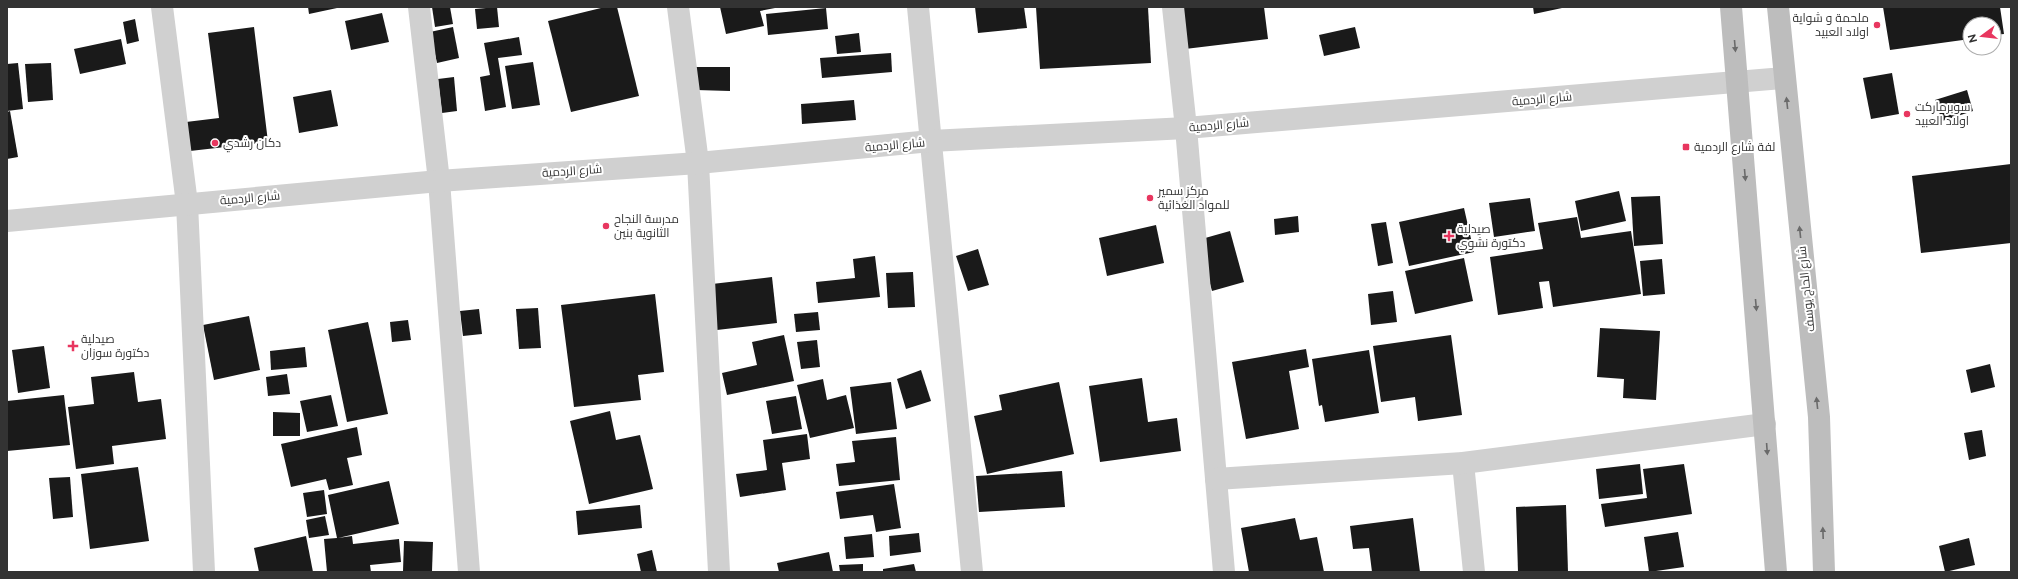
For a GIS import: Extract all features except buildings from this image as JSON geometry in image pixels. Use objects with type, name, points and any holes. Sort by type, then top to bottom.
[{"type":"main road","points":[[1731,7],[1766,424],[1776,572]]},
{"type":"main road","name":"شارع الحاج يوسف","points":[[1778,7],[1819,417],[1824,572]]},
{"type":"street","points":[[162,7],[186,204],[204,572]]},
{"type":"street","points":[[419,7],[439,181],[469,572]]},
{"type":"street","points":[[678,7],[698,163],[719,572]]},
{"type":"street","points":[[918,7],[972,572]]},
{"type":"street","points":[[1173,7],[1186,128],[1224,572]]},
{"type":"street","name":"شارع الردمية","points":[[7,221],[439,181],[698,163],[932,142],[1186,128],[1784,78]]},
{"type":"street","points":[[1216,479],[1463,463],[1766,424]]},
{"type":"street","points":[[1463,463],[1474,572]]},
{"type":"place","name":"ملحمة و شواية اولاد العبيد","points":[[1877,25]]},
{"type":"place","name":"سوبرماركت اولاد العبيد","points":[[1907,114]]},
{"type":"place","name":"دكان رشدي","points":[[215,143]]},
{"type":"place","name":"لفة شارع الردمية","points":[[1686,147]]},
{"type":"place","name":"مركز سمير للمواد الغذائية","points":[[1150,198]]},
{"type":"place","name":"مدرسة النجاح الثانوية بنين","points":[[606,226]]},
{"type":"place","name":"صيدلية دكتورة نشوي","points":[[1449,236]]},
{"type":"place","name":"صيدلية دكتورة سوزان","points":[[73,346]]}]
